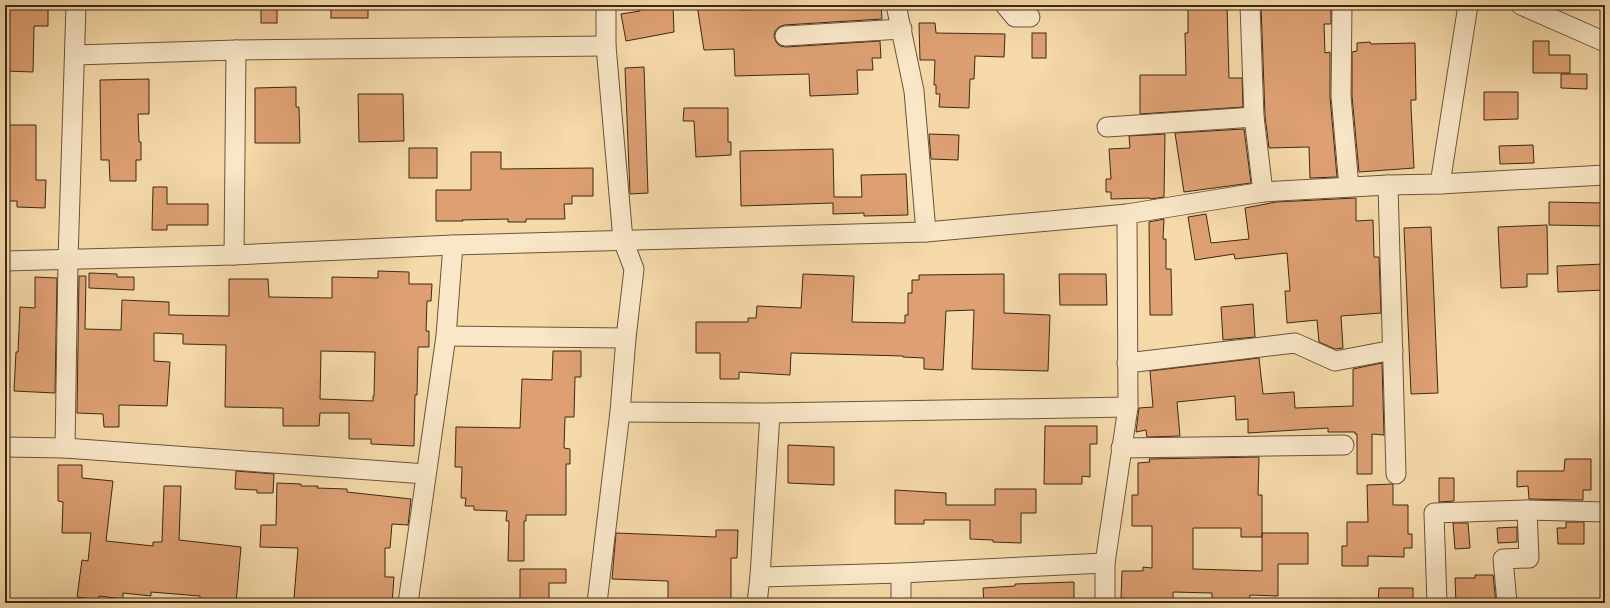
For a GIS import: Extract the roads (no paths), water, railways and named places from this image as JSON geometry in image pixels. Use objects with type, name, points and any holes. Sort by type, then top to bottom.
[{"type":"street","points":[[65,448],[68,260],[76,5]]},
{"type":"street","points":[[597,603],[620,412],[626,338],[634,269],[623,240],[606,46],[606,5]]},
{"type":"street","points":[[896,5],[914,90],[926,232]]},
{"type":"street","points":[[1006,5],[1015,17],[1030,17]]},
{"type":"street","points":[[1250,5],[1254,117],[1263,192]]},
{"type":"street","points":[[1342,5],[1341,96],[1349,187]]},
{"type":"street","points":[[1440,184],[1468,5]]},
{"type":"street","points":[[1521,5],[1605,42]]},
{"type":"street","points":[[785,36],[902,29]]},
{"type":"street","points":[[75,55],[236,50],[606,46]]},
{"type":"street","points":[[234,255],[236,50]]},
{"type":"street","points":[[1107,127],[1254,117]]},
{"type":"street","points":[[5,262],[234,255],[453,245],[926,232],[1127,214],[1263,192],[1388,184],[1440,184],[1605,176]]},
{"type":"street","points":[[1388,184],[1396,474]]},
{"type":"street","points":[[1105,603],[1104,563],[1128,407],[1127,214]]},
{"type":"street","points":[[408,603],[446,336],[453,245]]},
{"type":"street","points":[[446,336],[626,338]]},
{"type":"street","points":[[1127,363],[1295,343],[1335,361],[1393,350]]},
{"type":"street","points":[[620,412],[770,413],[1128,407]]},
{"type":"street","points":[[757,603],[760,577],[770,413]]},
{"type":"street","points":[[1121,448],[1344,445]]},
{"type":"street","points":[[5,447],[65,448],[426,474]]},
{"type":"street","points":[[1507,603],[1504,559],[1529,558],[1527,510]]},
{"type":"street","points":[[1438,603],[1434,513],[1527,510],[1605,512]]},
{"type":"street","points":[[760,577],[901,573],[1104,563]]},
{"type":"street","points":[[901,573],[901,603]]}]
